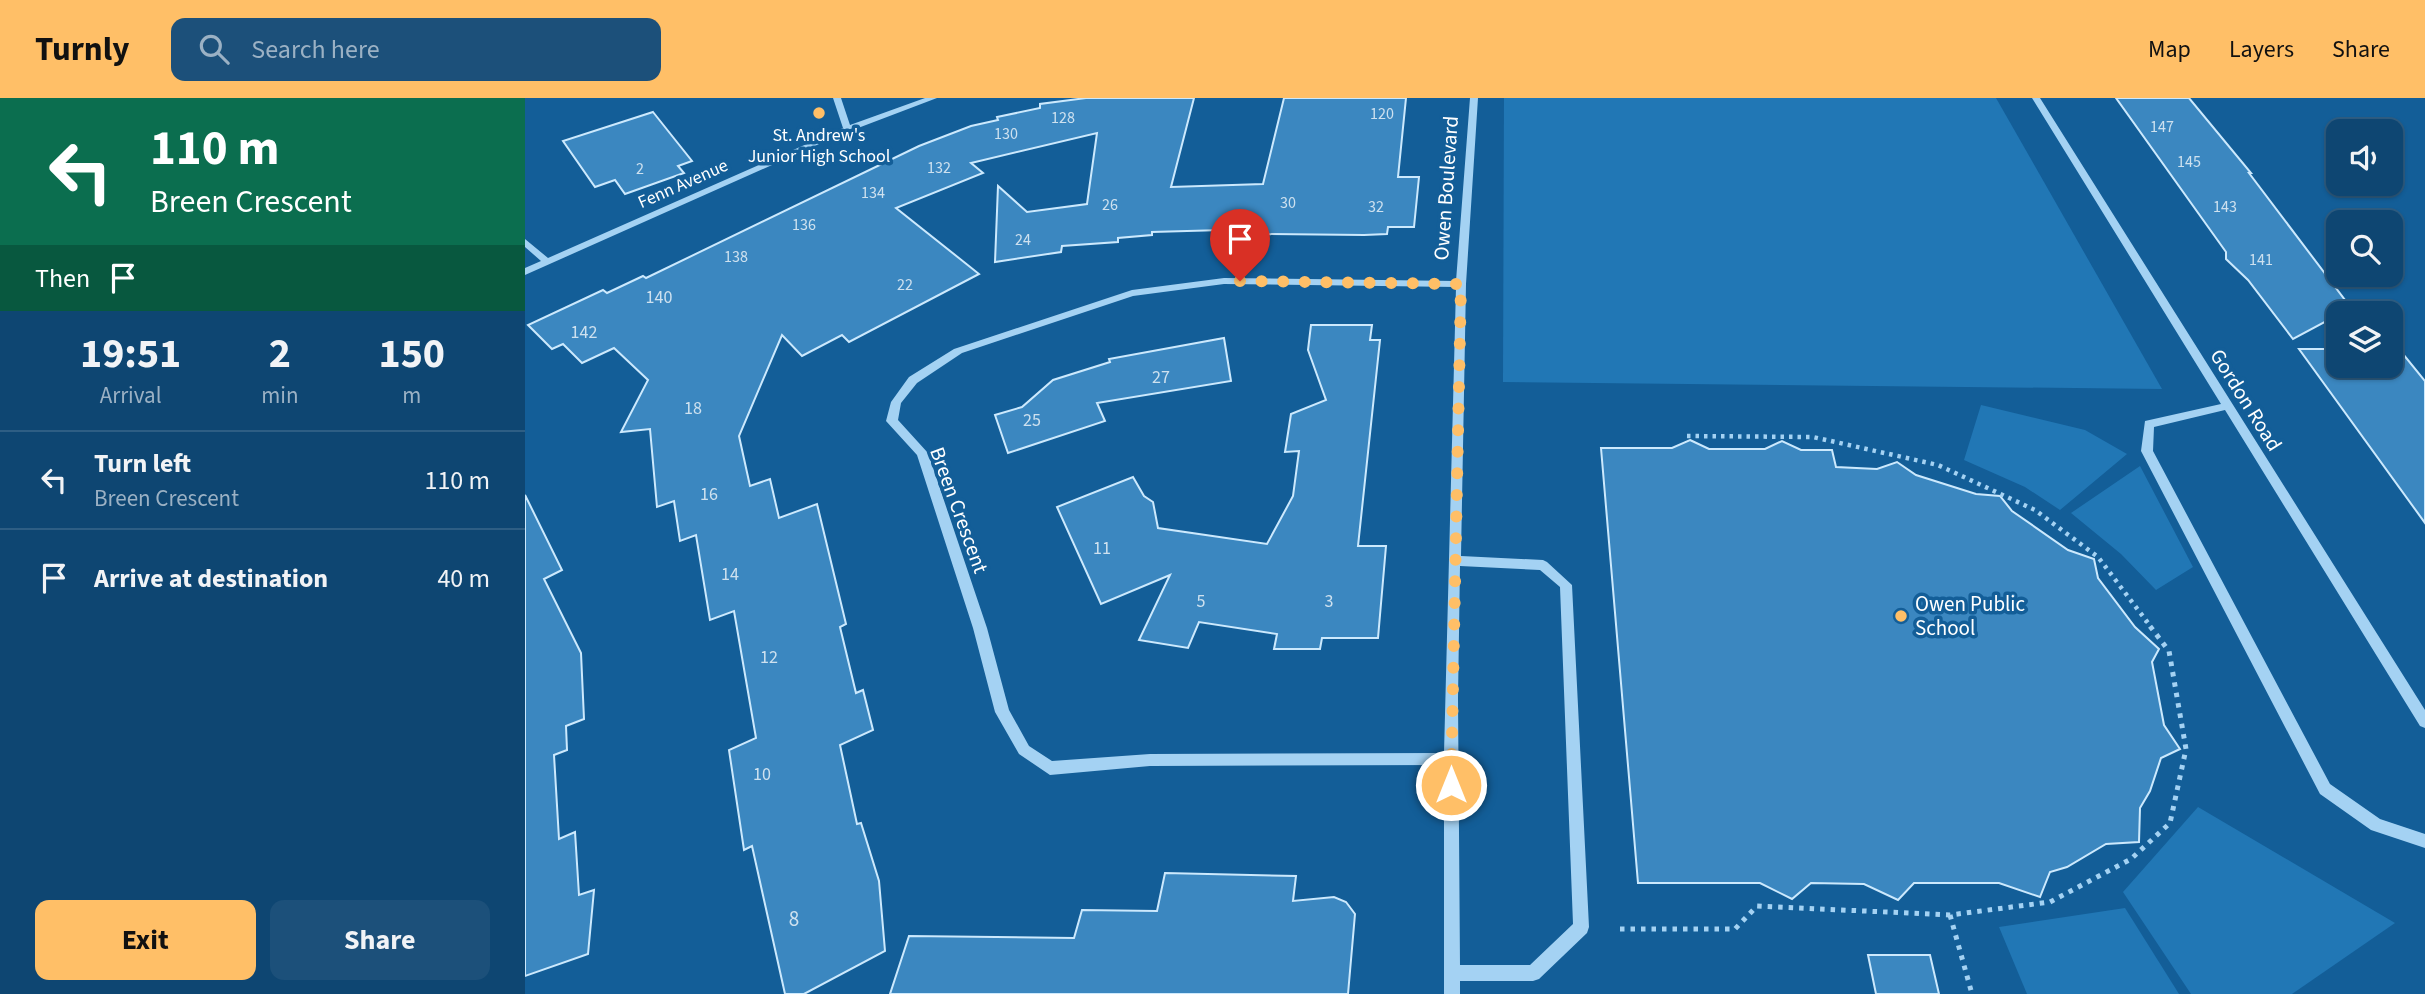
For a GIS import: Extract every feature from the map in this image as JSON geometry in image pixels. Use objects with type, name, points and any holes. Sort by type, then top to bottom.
[{"type":"street","points":[[838,98],[847,128]]},
{"type":"street","name":"Fenn Avenue","points":[[525,272],[847,128],[933,98]]},
{"type":"street","name":"Owen Boulevard","points":[[1453,994],[1450,759],[1461,284],[1473,98]]},
{"type":"street","name":"Gordon Road","points":[[2036,98],[2425,722]]},
{"type":"street","points":[[525,242],[547,262]]},
{"type":"street","name":"Breen Crescent","points":[[1450,759],[1150,760],[1092,767],[1050,768],[1024,750],[1002,712],[980,628],[922,453],[892,421],[896,402],[913,380],[958,351],[1132,293],[1224,281],[1461,284]]},
{"type":"street","points":[[2227,406],[2149,424],[2147,451],[2325,789],[2376,825],[2425,841]]},
{"type":"street","points":[[1453,973],[1534,973],[1581,927],[1566,585],[1543,565],[1455,561]]},
{"type":"path","points":[[1620,929],[1735,929],[1757,906],[1950,915],[2050,902],[2131,859],[2170,823],[2186,750],[2169,650],[2098,556],[2035,510],[1938,465],[1813,436],[1687,436]]},
{"type":"path","points":[[1950,915],[1972,994]]},
{"type":"shaded area","points":[[1504,98],[1996,98],[2162,389],[1503,382]]},
{"type":"shaded area","points":[[1981,405],[2085,430],[2127,454],[2060,510],[2025,487],[1964,460]]},
{"type":"shaded area","points":[[2140,466],[2193,567],[2156,590],[2121,554],[2071,513]]},
{"type":"shaded area","points":[[2198,807],[2395,923],[2292,994],[2191,994],[2123,892]]},
{"type":"shaded area","points":[[2125,908],[2179,994],[2027,994],[1999,927]]},
{"type":"building","points":[[1086,98],[1194,98],[1171,187],[1263,184],[1284,98],[1406,98],[1398,177],[1419,177],[1414,227],[1388,227],[1387,234],[1364,235],[1257,234],[1258,229],[1152,232],[1152,235],[1118,238],[1118,242],[1062,246],[1061,252],[995,262],[998,186],[1027,212],[1087,204],[1097,133],[971,163],[983,173],[896,208],[979,274],[849,342],[842,335],[802,356],[782,335],[739,436],[750,486],[770,479],[779,518],[817,504],[846,624],[840,627],[856,693],[863,690],[873,730],[840,745],[857,824],[861,823],[879,881],[885,951],[804,994],[785,994],[752,846],[744,850],[729,750],[756,738],[734,611],[710,620],[696,535],[680,541],[674,501],[657,507],[650,429],[621,432],[648,380],[614,348],[582,363],[563,344],[552,349],[528,325],[603,290],[607,293],[643,276],[646,278],[919,146],[971,126],[998,120],[997,117],[1040,108],[1040,104]]},
{"type":"building","points":[[2116,98],[2189,98],[2251,173],[2326,275],[2326,287],[2335,287],[2346,301],[2326,301],[2326,321],[2293,339],[2248,280],[2226,259],[2226,252]]},
{"type":"building","points":[[653,112],[692,161],[678,166],[684,173],[625,194],[615,180],[595,187],[563,141]]},
{"type":"building","points":[[1311,325],[1372,325],[1370,340],[1380,340],[1358,546],[1386,546],[1378,638],[1322,638],[1320,649],[1274,649],[1277,634],[1199,622],[1188,648],[1139,640],[1170,575],[1101,604],[1057,507],[1133,477],[1144,496],[1153,502],[1158,528],[1267,544],[1293,496],[1299,451],[1285,452],[1291,414],[1326,400],[1308,350]]},
{"type":"building","points":[[1224,338],[1231,381],[1097,403],[1105,421],[1008,453],[995,415],[1022,407],[1053,380],[1110,362],[1109,359]]},
{"type":"building","points":[[2299,349],[2326,349],[2326,378],[2403,378],[2403,354],[2425,381],[2425,523]]},
{"type":"building","points":[[1690,440],[1709,449],[1765,449],[1782,441],[1801,450],[1832,450],[1836,467],[1877,469],[1897,462],[1916,475],[1976,494],[2000,496],[2012,511],[2068,550],[2094,559],[2098,578],[2135,627],[2159,649],[2152,662],[2164,725],[2180,749],[2161,758],[2150,791],[2140,808],[2139,842],[2106,844],[2067,867],[2050,872],[2040,897],[1999,883],[1914,883],[1898,900],[1864,884],[1811,883],[1792,899],[1760,883],[1638,883],[1601,448],[1672,448]]},
{"type":"building","points":[[525,495],[562,570],[544,579],[581,653],[584,719],[566,726],[567,750],[554,755],[559,839],[575,832],[579,895],[594,890],[588,954],[525,976]]},
{"type":"building","points":[[1165,873],[1296,876],[1293,901],[1334,897],[1346,902],[1355,914],[1348,994],[890,994],[909,936],[1074,938],[1082,910],[1157,911]]},
{"type":"building","points":[[1868,955],[1930,955],[1939,994],[1876,994]]},
{"type":"place","name":"St. Andrew's Junior High School","points":[[819,113]]},
{"type":"place","name":"Owen Public School","points":[[1901,616]]},
{"type":"route","points":[[1240,281],[1461,284],[1451,785]]}]
